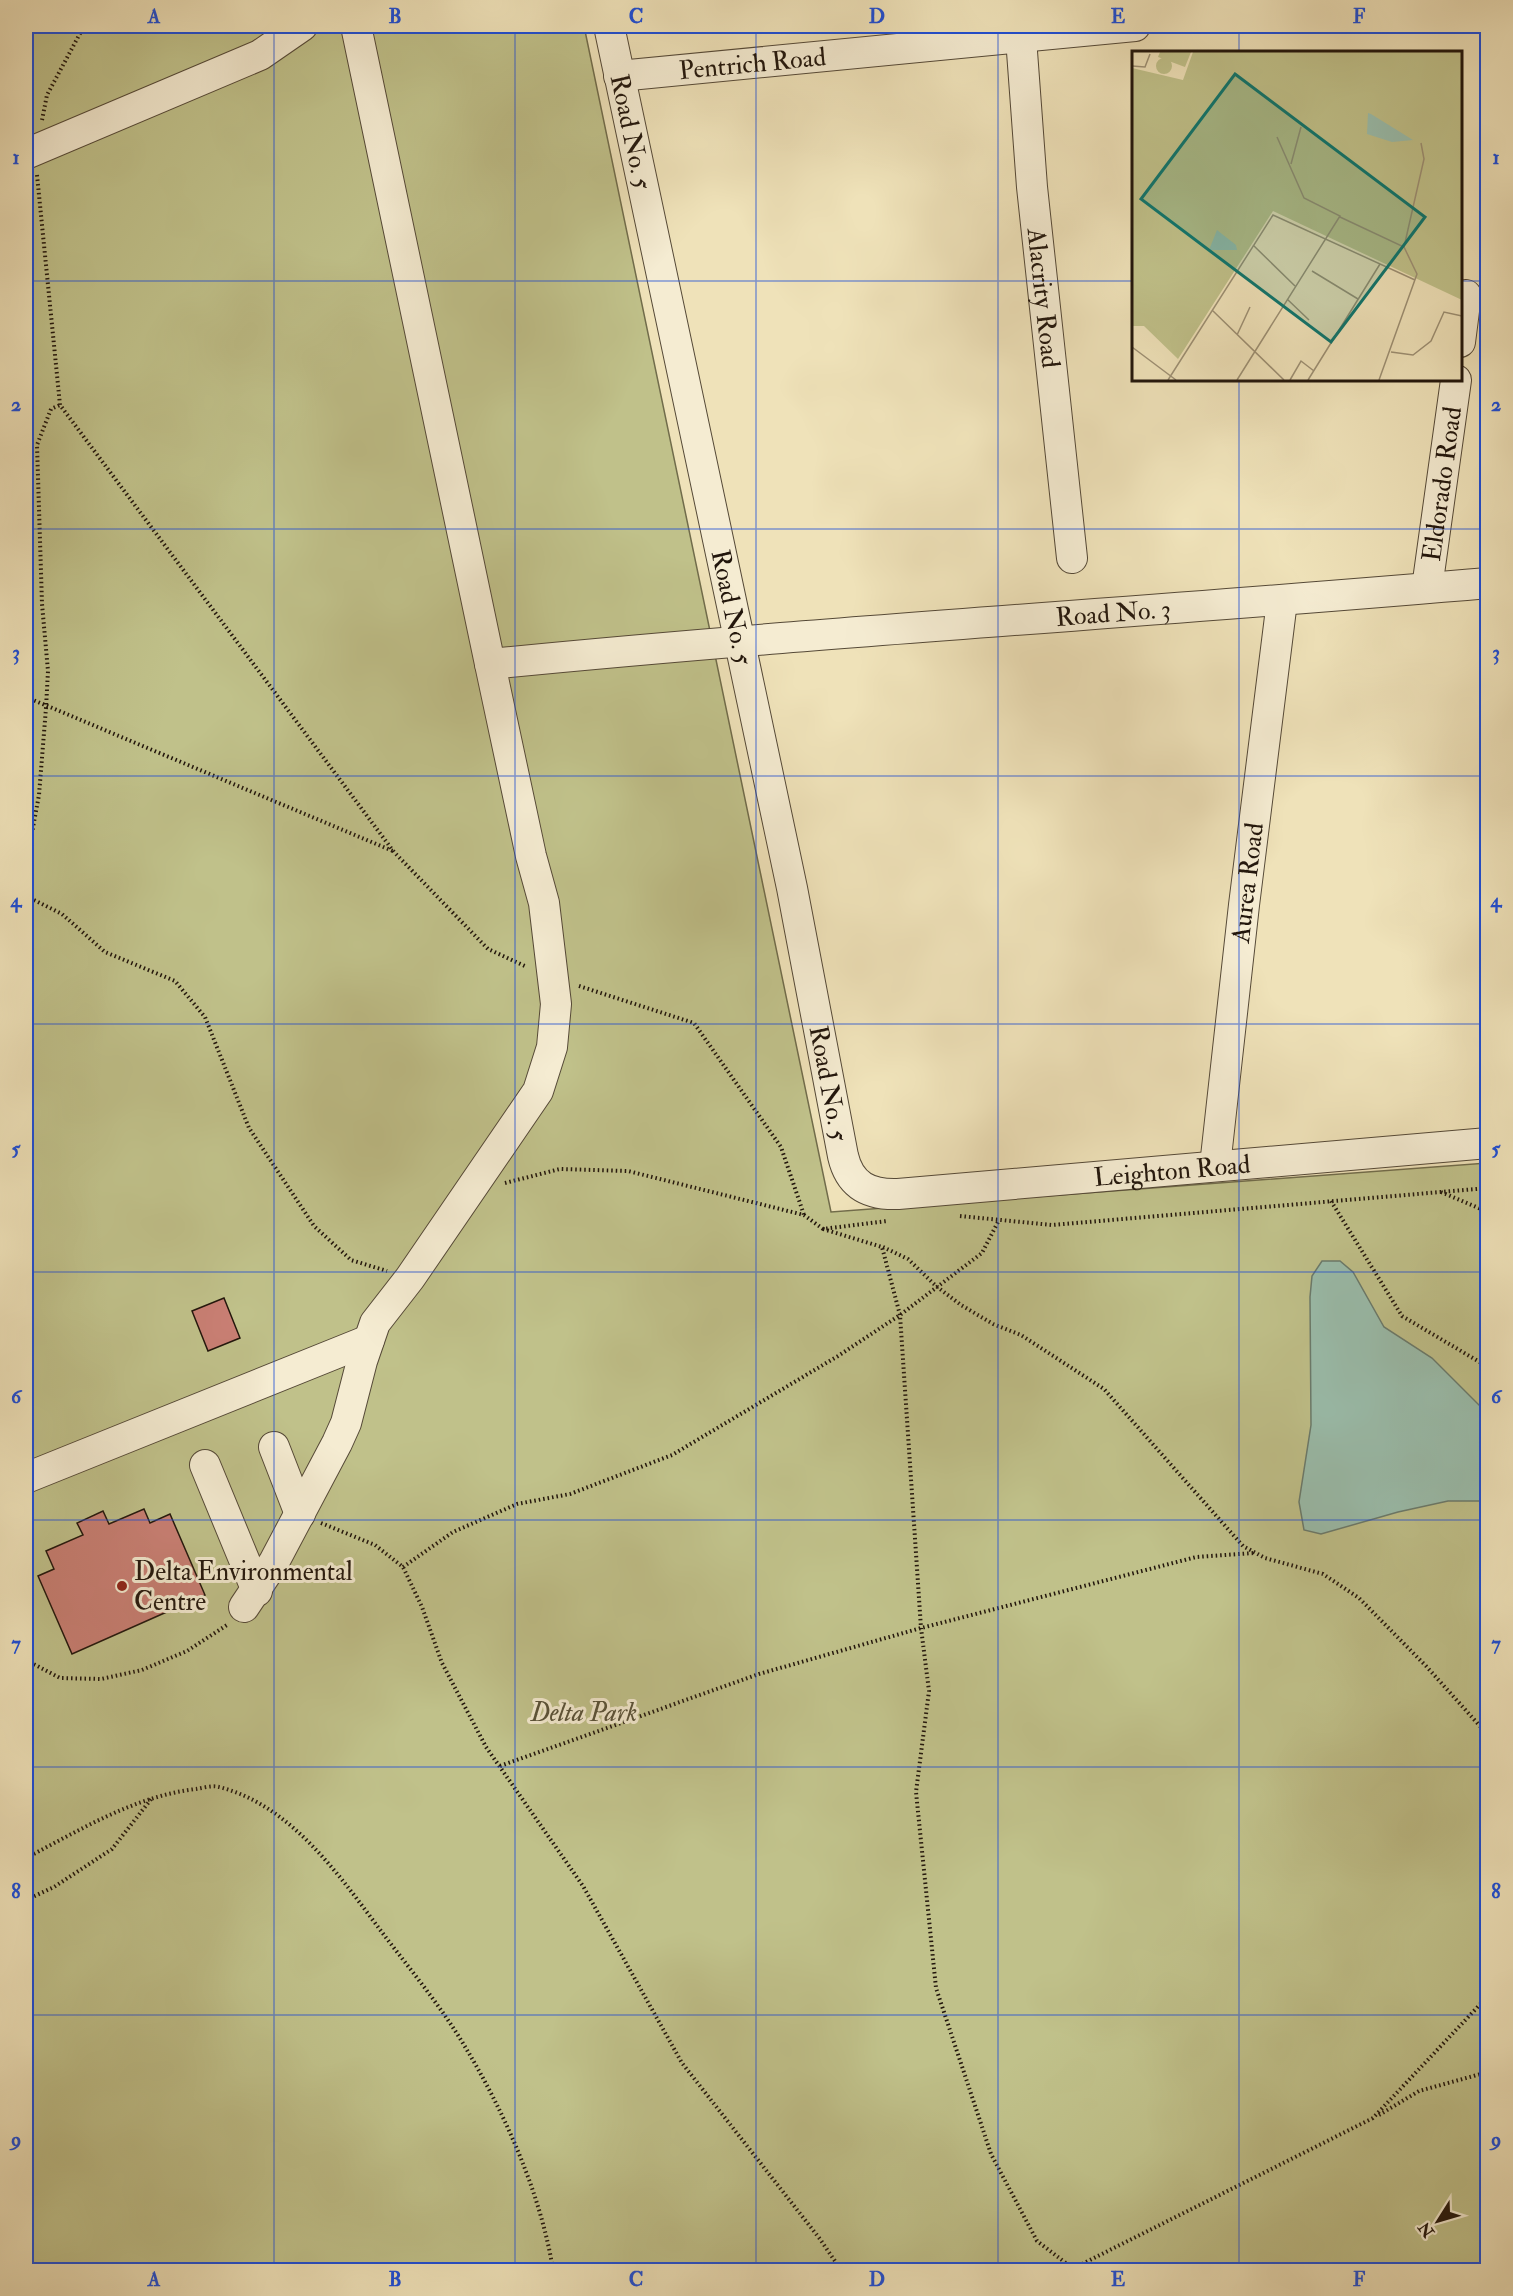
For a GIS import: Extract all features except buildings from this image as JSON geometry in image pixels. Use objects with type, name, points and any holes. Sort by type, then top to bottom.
[{"type":"street","points":[[30,152],[260,55],[302,26]]},
{"type":"street","points":[[250,1599],[300,1514],[346,1423],[375,1323],[410,1278],[538,1091],[552,1047],[556,1004],[544,903],[531,856],[356,26]]},
{"type":"street","name":"Road No. 5","points":[[609,26],[792,888],[843,1156],[845,1165],[860,1186]]},
{"type":"street","name":"Pentrich Road","points":[[619,76],[1135,26]]},
{"type":"street","name":"Alacrity Road","points":[[1021,38],[1032,188],[1072,558]]},
{"type":"street","points":[[1462,333],[1466,295]]},
{"type":"street","name":"Eldorado Road","points":[[1427,588],[1456,381]]},
{"type":"street","name":"Road No. 3","points":[[490,664],[739,639],[1282,601],[1488,583]]},
{"type":"street","name":"Aurea Road","points":[[1215,1166],[1245,893],[1282,601]]},
{"type":"street","name":"Leighton Road","points":[[860,1186],[874,1194],[898,1194],[1488,1143]]},
{"type":"street","points":[[26,1489],[26,1479],[369,1340]]},
{"type":"street","points":[[274,1447],[300,1514]]},
{"type":"street","points":[[205,1465],[250,1599]]},
{"type":"path","points":[[84,26],[47,95],[30,152],[60,405],[394,852],[488,949],[554,980],[600,991],[694,1023],[781,1147],[804,1215]]},
{"type":"path","points":[[26,865],[39,795],[48,671],[42,604],[37,445],[51,410],[60,405]]},
{"type":"path","points":[[26,697],[46,708],[394,852]]},
{"type":"path","points":[[26,896],[62,914],[105,952],[175,981],[205,1017],[249,1128],[314,1226],[351,1260],[410,1278]]},
{"type":"path","points":[[1440,1192],[1488,1212]]},
{"type":"path","points":[[1331,1201],[1402,1316],[1488,1367]]},
{"type":"path","points":[[403,1567],[453,1532],[517,1504],[570,1494],[672,1455],[838,1356],[900,1315],[982,1253],[999,1220]]},
{"type":"path","points":[[823,1229],[882,1247],[908,1259],[936,1286],[985,1319],[1021,1335],[1104,1389],[1243,1546],[1256,1553],[1323,1574],[1359,1598],[1426,1666],[1488,1735]]},
{"type":"path","points":[[882,1247],[900,1315],[921,1628],[929,1691],[916,1792],[936,1988],[991,2154],[1037,2241],[1073,2270],[1373,2118],[1419,2091],[1488,2072]]},
{"type":"path","points":[[300,1514],[375,1545],[403,1567],[422,1607],[442,1663],[486,1747],[583,1886],[682,2063],[820,2239],[841,2271]]},
{"type":"path","points":[[500,1766],[759,1674],[921,1628],[1196,1557],[1256,1553]]},
{"type":"path","points":[[26,1660],[60,1678],[101,1679],[141,1670],[187,1651],[231,1622],[250,1599]]},
{"type":"path","points":[[26,1858],[124,1808],[152,1797],[166,1792],[217,1786],[258,1803],[299,1833],[338,1873],[464,2045],[520,2158],[547,2228],[553,2271]]},
{"type":"path","points":[[26,1900],[54,1887],[112,1849],[152,1797]]},
{"type":"path","points":[[1373,2118],[1488,1996]]},
{"type":"green space","name":"Delta Park","points":[[26,26],[584,26],[831,1212],[1487,1163],[1487,2270],[26,2270]]},
{"type":"shaded area","points":[[1322,1261],[1340,1261],[1353,1272],[1384,1327],[1432,1358],[1487,1413],[1487,1501],[1448,1501],[1398,1512],[1321,1534],[1304,1530],[1299,1502],[1311,1425],[1310,1297],[1312,1276]]},
{"type":"place","name":"Delta Environmental Centre","points":[[122,1586]]}]
